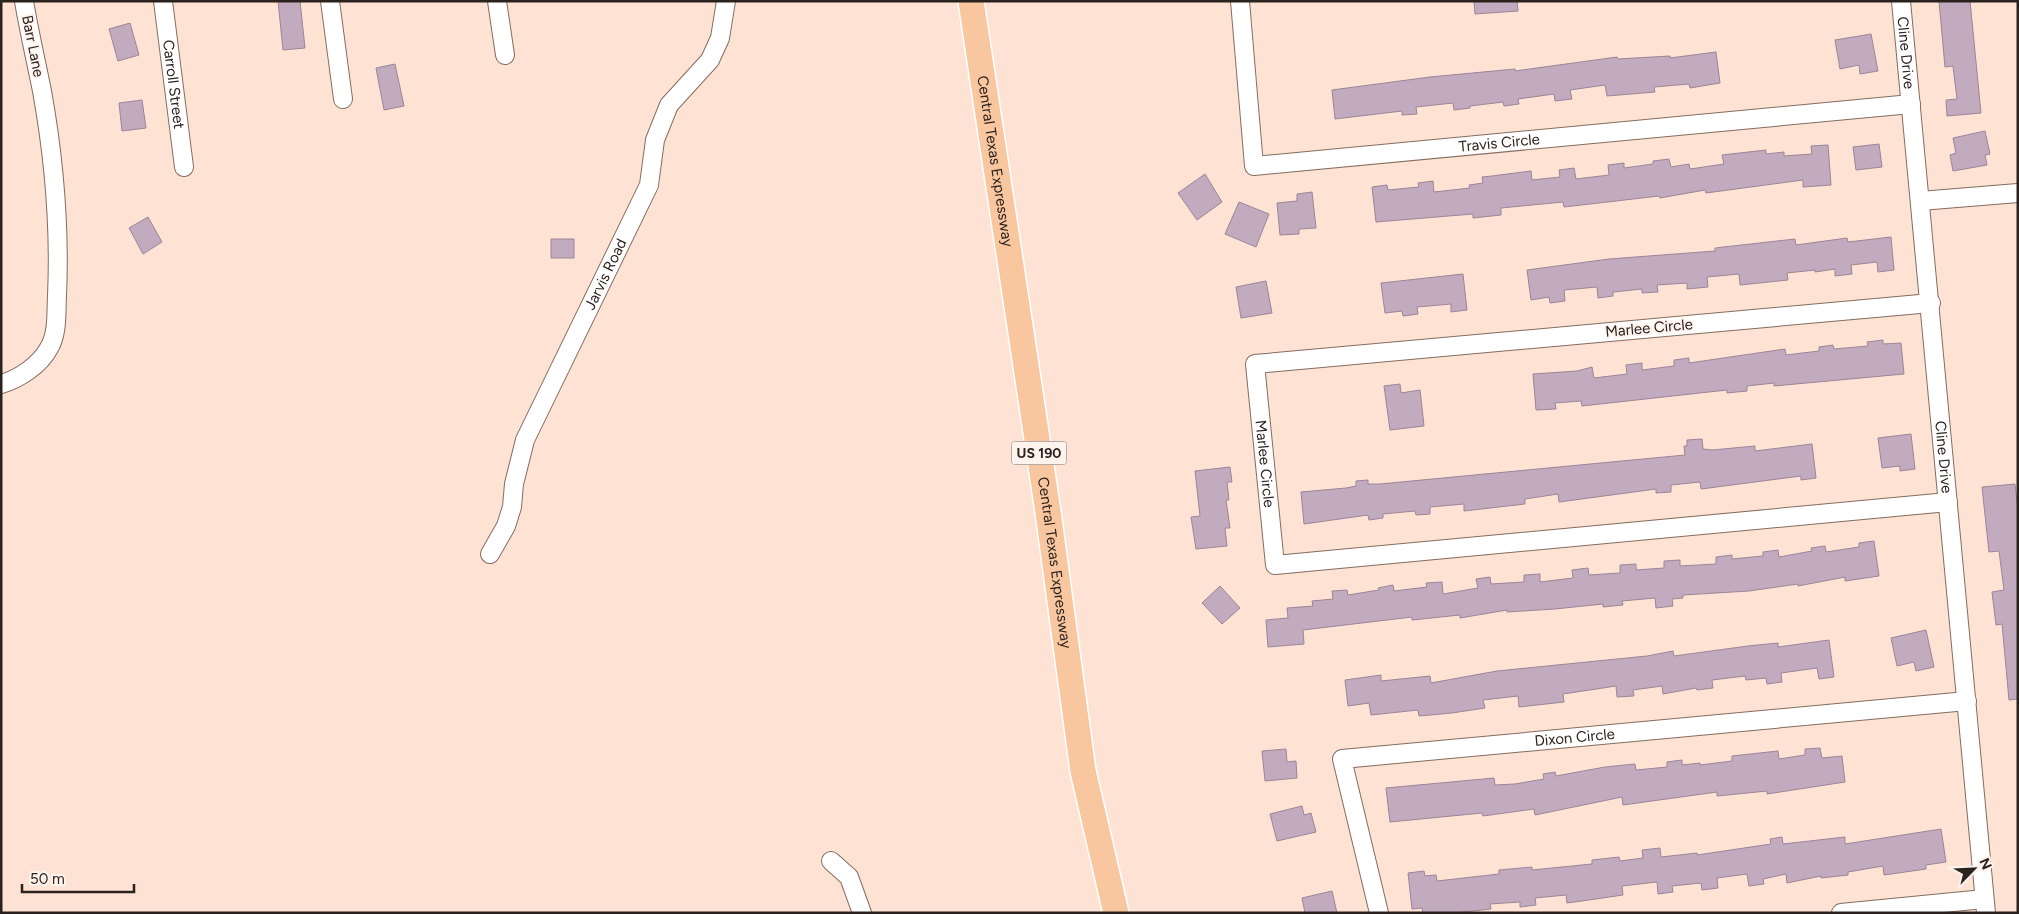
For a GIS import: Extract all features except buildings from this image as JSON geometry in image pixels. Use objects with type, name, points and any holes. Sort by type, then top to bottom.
[{"type":"highway","name":"Central Texas Expressway","points":[[971,1],[1046,502],[1082,763],[1116,913]]},
{"type":"street","name":"Barr Lane","points":[[1,384],[27,372],[41,360],[55,334],[58,270],[54,182],[42,90],[34,64],[24,1]]},
{"type":"street","name":"Carroll Street","points":[[163,1],[184,167]]},
{"type":"street","points":[[330,1],[343,99]]},
{"type":"street","points":[[498,1],[505,55]]},
{"type":"street","name":"Jarvis Road","points":[[490,554],[506,526],[512,507],[514,484],[525,440],[649,185],[655,140],[669,105],[710,60],[720,38],[726,1]]},
{"type":"street","name":"Travis Circle","points":[[1240,1],[1254,166],[1911,104]]},
{"type":"street","name":"Cline Drive","points":[[1901,1],[1931,303],[1985,906]]},
{"type":"street","points":[[1920,201],[2018,193]]},
{"type":"street","name":"Marlee Circle","points":[[1931,303],[1255,364],[1275,565],[1948,502]]},
{"type":"street","name":"Dixon Circle","points":[[1379,913],[1342,759],[1967,701]]},
{"type":"street","points":[[832,860],[849,877],[862,913]]},
{"type":"street","points":[[1842,913],[1985,906]]}]
